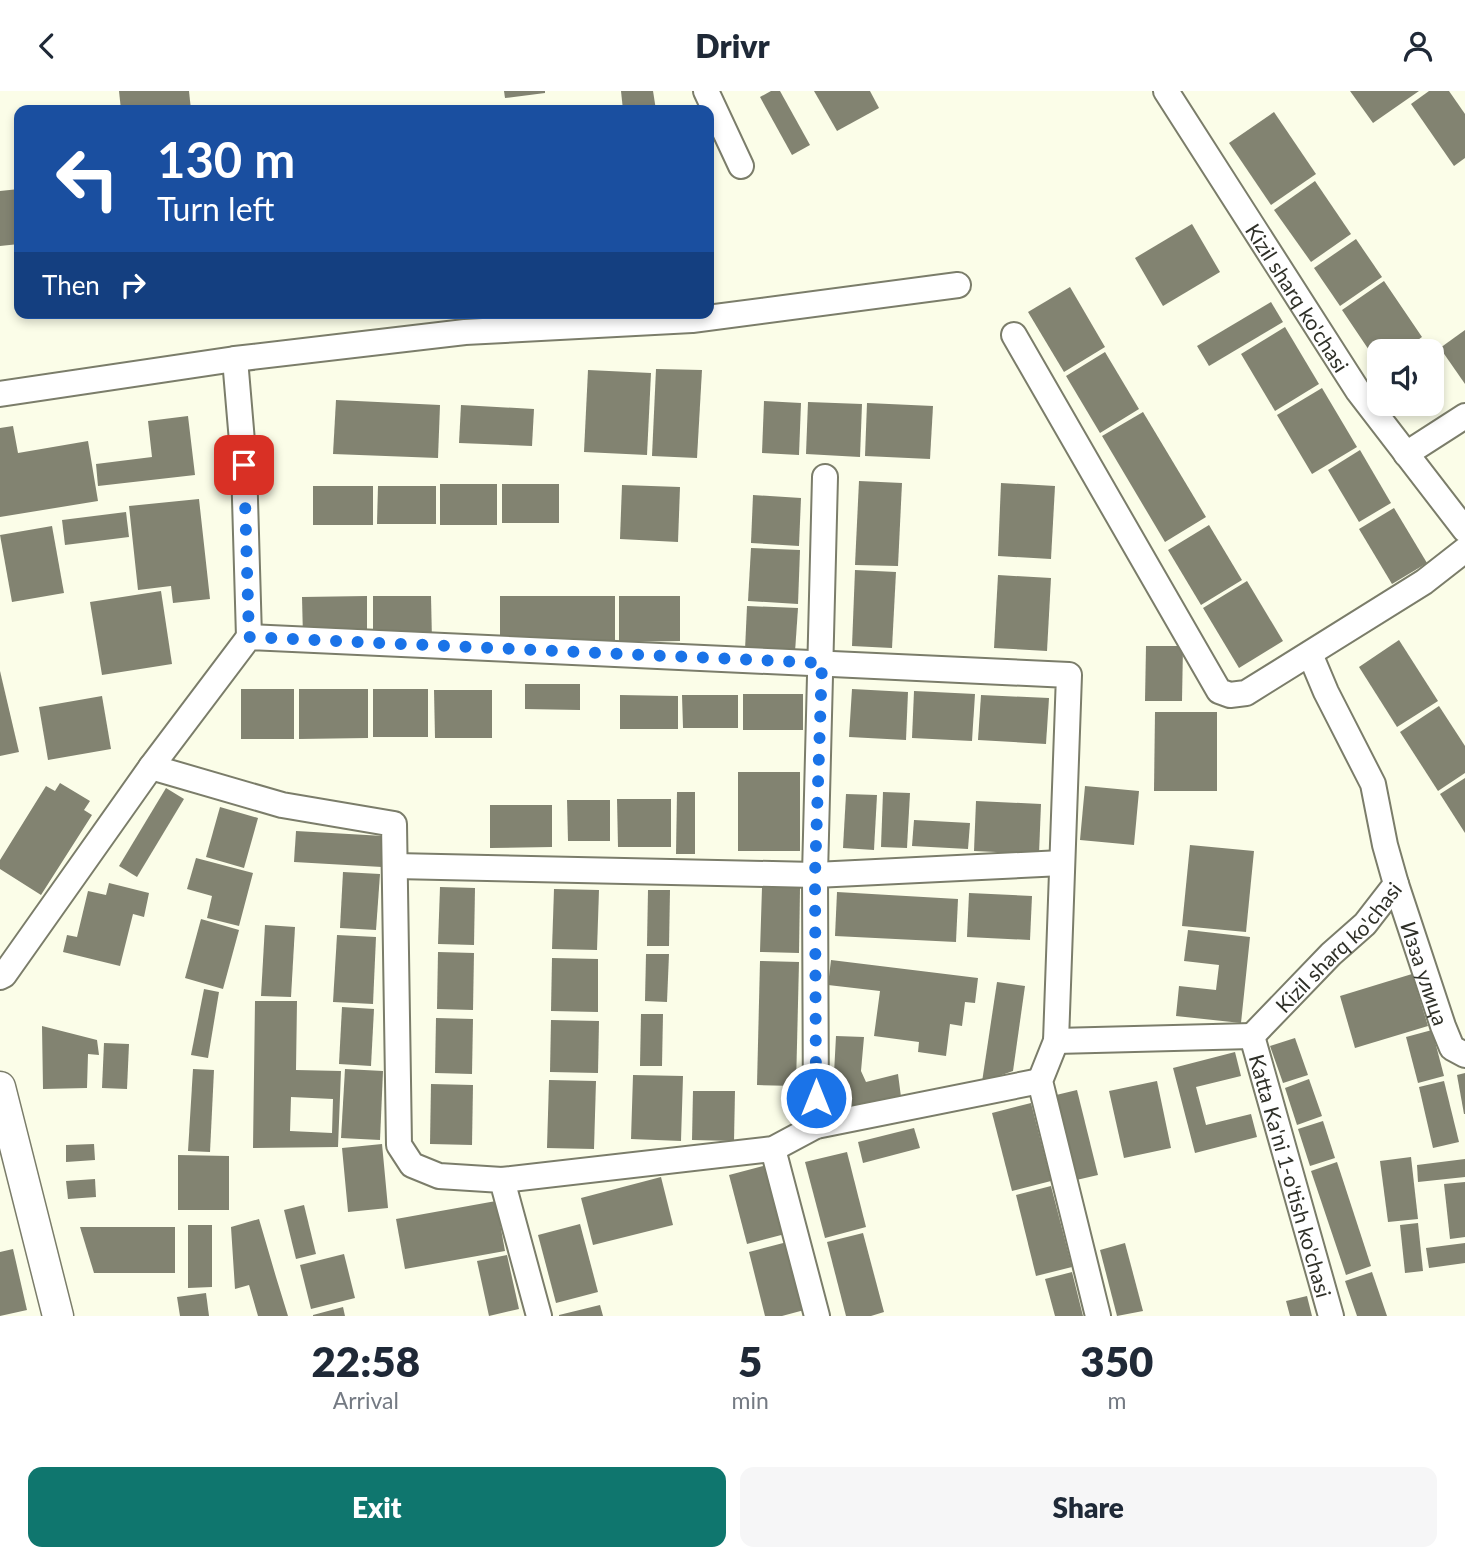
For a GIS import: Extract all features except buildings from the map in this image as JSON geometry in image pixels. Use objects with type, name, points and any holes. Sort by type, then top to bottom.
[{"type":"street","name":"Kizil sharq ko'chasi","points":[[1166,91],[1358,391],[1465,530]]},
{"type":"street","points":[[714,108],[741,166]]},
{"type":"street","points":[[714,317],[958,285]]},
{"type":"street","points":[[0,394],[235,359],[465,332],[700,319]]},
{"type":"street","points":[[1014,335],[1219,691],[1230,695],[1245,693],[1424,582],[1465,550]]},
{"type":"street","points":[[0,977],[59,899],[151,767],[249,637],[244,465],[235,359]]},
{"type":"street","points":[[1406,454],[1465,416]]},
{"type":"street","points":[[816,1126],[815,875],[825,477]]},
{"type":"street","points":[[249,637],[1069,675],[1056,1041],[1040,1081],[1098,1316]]},
{"type":"street","name":"Kizil sharq ko'chasi","points":[[1252,1036],[1331,954],[1365,924],[1396,884],[1373,784],[1326,692],[1311,654]]},
{"type":"street","points":[[151,767],[282,805],[394,824],[399,1145],[412,1165],[439,1176],[502,1180],[774,1149],[816,1126],[1040,1081]]},
{"type":"street","points":[[395,866],[815,875],[1062,863]]},
{"type":"street","name":"Изза улица","points":[[1396,884],[1443,1026],[1452,1048],[1465,1055]]},
{"type":"street","points":[[1056,1041],[1252,1036]]},
{"type":"street","name":"Katta Ka'ni 1-o'tish ko'chasi","points":[[1252,1036],[1331,1316]]},
{"type":"street","points":[[0,1087],[12,1187],[58,1316]]},
{"type":"street","points":[[774,1149],[817,1316]]},
{"type":"street","points":[[502,1180],[539,1316]]},
{"type":"route","points":[[244,465],[249,637],[822,663],[815,875],[816,1098]]}]
